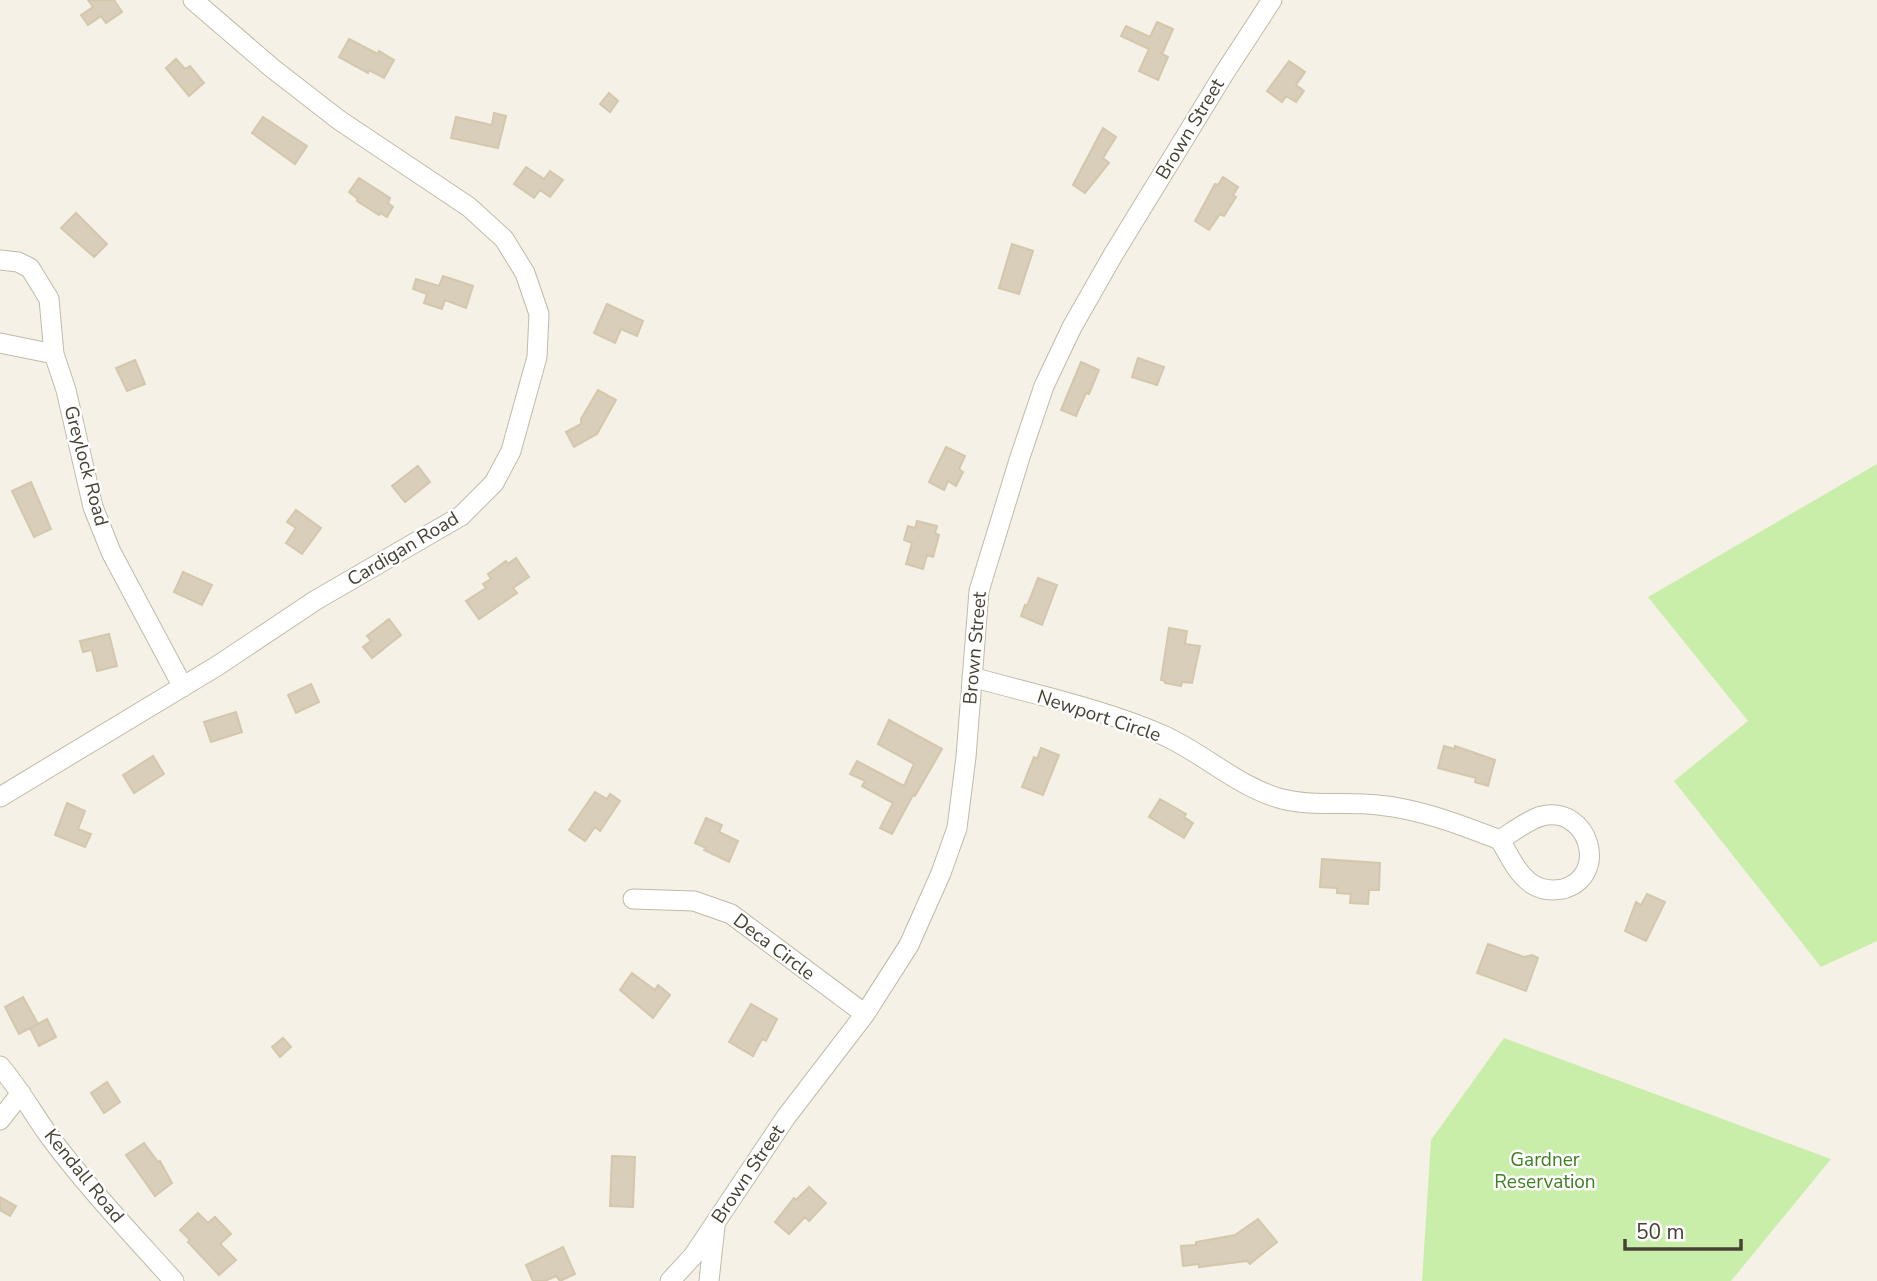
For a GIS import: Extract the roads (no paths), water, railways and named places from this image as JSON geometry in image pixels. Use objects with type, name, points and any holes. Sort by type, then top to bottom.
[{"type":"street","name":"Cardigan Road","points":[[0,797],[183,687],[316,600],[461,516],[494,484],[511,451],[537,357],[539,314],[525,273],[504,239],[469,207],[340,120],[272,68],[192,0]]},
{"type":"street","name":"Brown Street","points":[[670,1281],[693,1256],[786,1117],[865,1014],[909,945],[957,828],[967,757],[979,591],[1044,386],[1072,327],[1113,255],[1272,0]]},
{"type":"street","name":"Greylock Road","points":[[0,260],[18,262],[30,268],[49,299],[54,354],[66,390],[93,507],[111,552],[183,687]]},
{"type":"street","points":[[0,343],[54,354]]},
{"type":"street","name":"Newport Circle","points":[[972,677],[1133,723],[1175,740],[1240,782],[1284,799],[1306,803],[1400,807],[1500,840]]},
{"type":"street","points":[[1555,815],[1578,825],[1586,835],[1590,860],[1577,881],[1556,890],[1544,889],[1532,885],[1523,877],[1500,840],[1530,821],[1555,815]]},
{"type":"street","name":"Deca Circle","points":[[633,899],[694,901],[731,914],[865,1014]]},
{"type":"street","name":"Kendall Road","points":[[0,1066],[22,1093],[48,1133],[174,1281]]},
{"type":"street","points":[[0,1120],[22,1093]]},
{"type":"street","points":[[709,1281],[716,1222]]},
{"type":"street","points":[[152,1281],[156,1261]]},
{"type":"park label","name":"Gardner Reservation","points":[[1545,1171]]}]
